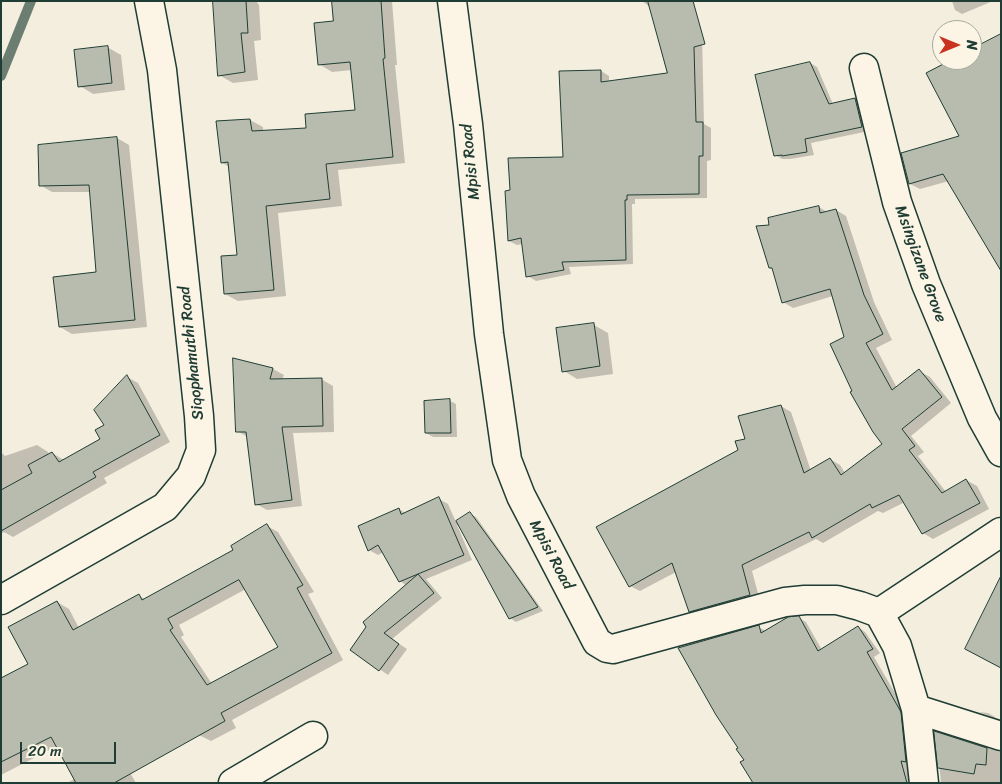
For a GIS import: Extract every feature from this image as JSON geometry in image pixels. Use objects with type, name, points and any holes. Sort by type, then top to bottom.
[{"type":"street","name":"Siqophamuthi Road","points":[[1,600],[165,507],[191,476],[201,450],[198,406],[162,70],[148,1]]},
{"type":"street","name":"Mpisi Road","points":[[452,1],[468,124],[489,334],[507,460],[521,496],[598,642],[607,648],[613,649],[785,602],[805,600],[837,600],[860,606],[879,614]]},
{"type":"street","name":"Msingizane Grove","points":[[864,68],[897,202],[926,284],[982,418],[1001,452]]},
{"type":"street","points":[[924,783],[916,709],[896,646],[879,614],[1001,532]]},
{"type":"street","points":[[916,709],[1001,736]]},
{"type":"street","points":[[233,783],[313,736]]},
{"type":"building","points":[[213,1],[246,1],[248,33],[241,33],[245,72],[218,76]]},
{"type":"building","points":[[332,1],[381,1],[385,58],[383,59],[393,157],[326,164],[330,199],[266,206],[274,290],[224,294],[221,256],[237,255],[228,162],[221,163],[216,121],[250,119],[252,131],[306,128],[305,114],[355,110],[350,62],[318,65],[314,23],[333,21]]},
{"type":"building","points":[[648,1],[693,1],[705,44],[694,47],[696,122],[703,122],[703,156],[699,156],[699,194],[627,195],[627,200],[625,200],[626,260],[562,262],[564,270],[526,277],[521,238],[508,241],[505,191],[510,190],[508,158],[563,157],[559,71],[601,70],[601,82],[667,73]]},
{"type":"building","points":[[1001,34],[1001,271],[943,174],[909,184],[901,153],[959,136],[926,73],[932,70],[982,70],[982,44]]},
{"type":"building","points":[[108,46],[112,83],[78,87],[74,50]]},
{"type":"building","points":[[810,62],[829,104],[855,98],[862,127],[805,139],[807,152],[774,156],[755,75]]},
{"type":"building","points":[[117,137],[135,320],[59,327],[53,277],[96,272],[89,185],[39,186],[38,145]]},
{"type":"building","points":[[819,206],[820,213],[836,209],[864,295],[883,334],[866,343],[892,390],[919,369],[942,397],[902,429],[915,446],[909,450],[942,493],[966,479],[980,503],[922,534],[899,495],[872,508],[870,504],[812,538],[809,532],[742,565],[750,595],[689,612],[672,563],[629,587],[596,527],[738,450],[735,441],[745,439],[738,416],[781,405],[804,473],[830,458],[841,475],[882,444],[850,392],[852,391],[830,344],[844,337],[830,289],[782,303],[772,268],[769,268],[756,226],[769,225],[768,218]]},
{"type":"building","points":[[594,323],[600,366],[562,372],[556,328]]},
{"type":"building","points":[[233,358],[273,368],[270,379],[322,378],[323,426],[282,427],[292,500],[255,505],[246,432],[236,432]]},
{"type":"building","points":[[127,375],[160,435],[93,472],[96,477],[1,531],[1,490],[32,473],[28,465],[52,452],[59,462],[100,439],[95,430],[104,425],[94,410]]},
{"type":"building","points":[[450,399],[451,433],[425,433],[424,401]]},
{"type":"building","points":[[439,497],[464,555],[399,582],[378,545],[368,551],[358,526],[399,508],[401,514]]},
{"type":"building","points":[[470,512],[538,607],[509,619],[456,521]]},
{"type":"building","points":[[267,524],[303,585],[297,588],[332,653],[221,713],[225,721],[114,783],[76,783],[51,737],[1,762],[1,678],[28,664],[8,627],[57,601],[73,630],[139,594],[142,600],[233,550],[231,546]],"holes":[[[239,580],[278,647],[207,685],[170,630],[173,628],[168,619]]]},
{"type":"building","points":[[418,574],[434,593],[384,633],[399,644],[379,671],[350,650],[366,627],[363,622]]},
{"type":"building","points":[[1001,576],[1001,668],[965,649]]},
{"type":"building","points":[[799,616],[818,651],[858,626],[873,649],[867,652],[901,712],[906,762],[901,761],[907,783],[753,783],[740,762],[744,760],[736,749],[738,748],[716,715],[678,648],[759,625],[761,633],[788,617]]},
{"type":"building","points":[[934,731],[987,748],[986,765],[976,764],[974,774],[938,768]]},
{"type":"waterway","points":[[1,76],[31,1]]}]
